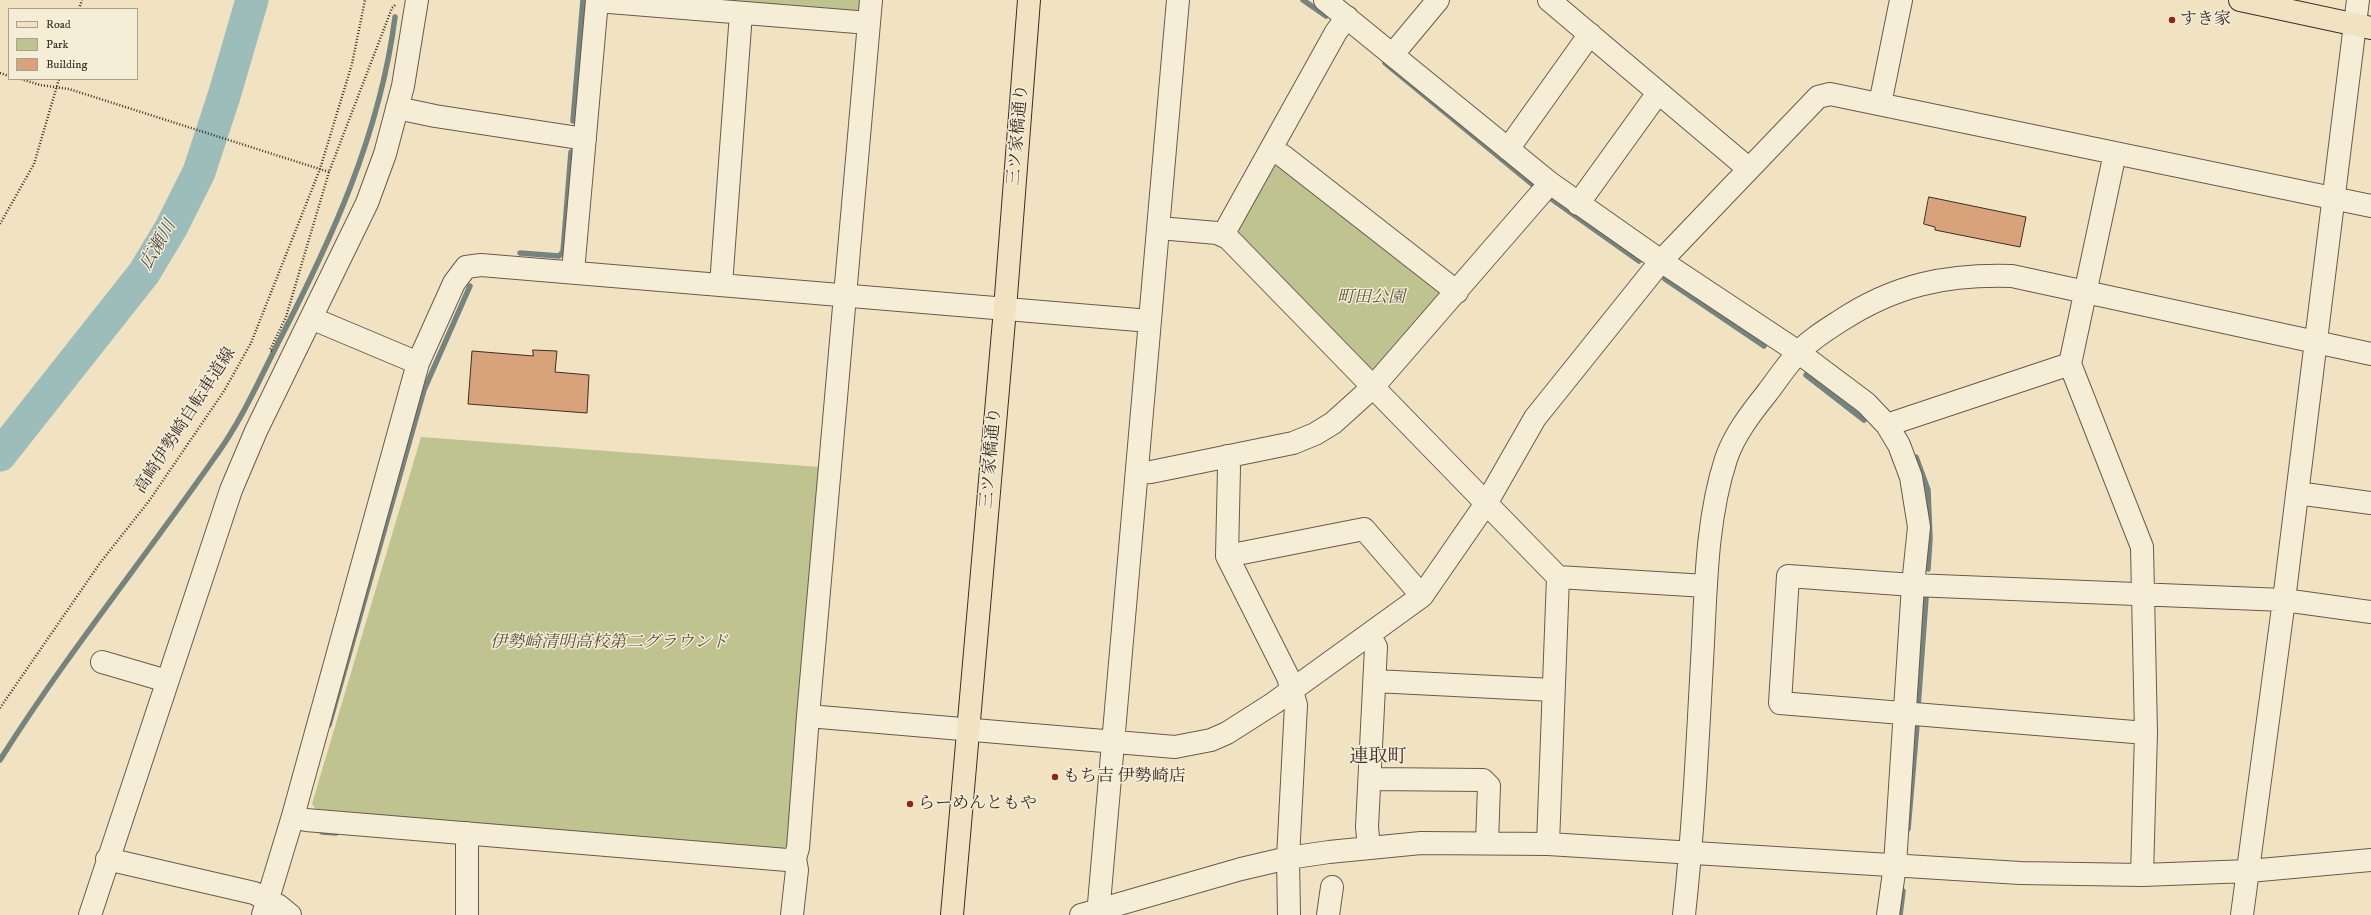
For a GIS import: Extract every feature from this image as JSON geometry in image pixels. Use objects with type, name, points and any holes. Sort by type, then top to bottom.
[{"type":"main road","name":"三ツ家橋通り","points":[[952,915],[1005,308],[1029,0]]},
{"type":"main road","points":[[2240,0],[2363,26]]},
{"type":"street","points":[[90,915],[107,859],[231,490],[256,431],[366,203],[385,154],[398,108],[408,62],[417,0]]},
{"type":"street","points":[[792,915],[797,870],[795,858],[798,848],[844,295],[871,0]]},
{"type":"street","points":[[1178,0],[1115,742],[1093,913],[1241,869],[1288,858],[1421,843],[1548,844],[1691,854],[2020,873],[2142,875],[2248,871],[2371,860]]},
{"type":"street","points":[[1325,0],[1550,183],[1661,261],[1798,352],[1866,403],[1887,425],[1899,445],[1911,477],[1919,527],[1913,585],[1895,865],[1888,915]]},
{"type":"street","points":[[1393,54],[1438,0]]},
{"type":"street","points":[[1549,0],[1749,169]]},
{"type":"street","points":[[1880,104],[1901,0]]},
{"type":"street","points":[[2242,915],[2284,600],[2333,199],[2363,26],[2358,0]]},
{"type":"street","points":[[573,272],[597,1],[869,23]]},
{"type":"street","points":[[721,285],[741,13]]},
{"type":"street","points":[[1223,235],[1336,32],[1347,17]]},
{"type":"street","points":[[1508,149],[1590,34]]},
{"type":"street","points":[[1578,204],[1658,93]]},
{"type":"street","points":[[808,716],[1175,746],[1211,740],[1227,734],[1293,689],[1422,596],[1487,502],[1535,418],[1661,261],[1818,97],[1823,94],[1830,94],[1880,104],[2371,206]]},
{"type":"street","points":[[398,108],[435,116],[585,139]]},
{"type":"street","points":[[1271,149],[1457,292]]},
{"type":"street","points":[[2115,153],[2087,291],[2070,364],[2142,547],[2146,733],[2142,875]]},
{"type":"street","points":[[1137,472],[1151,472],[1281,446],[1315,434],[1342,416],[1373,387],[1550,183]]},
{"type":"street","points":[[1159,228],[1223,235],[1487,502],[1558,577],[1706,586]]},
{"type":"street","points":[[265,907],[293,816],[418,363],[454,283],[466,267],[481,265],[573,272],[1150,321]]},
{"type":"street","points":[[1684,915],[1691,854],[1706,586],[1715,500],[1726,458],[1745,422],[1798,352],[1828,329],[1865,305],[1899,290],[1940,279],[1975,275],[2012,276],[2087,291],[2371,354]]},
{"type":"street","points":[[311,318],[418,363]]},
{"type":"street","points":[[1887,425],[2070,364]]},
{"type":"street","points":[[1227,456],[1229,468],[1227,556],[1293,689],[1296,705],[1288,858],[1290,915]]},
{"type":"street","points":[[2297,492],[2371,503]]},
{"type":"street","points":[[1227,556],[1364,530],[1422,596]]},
{"type":"street","points":[[2146,733],[1780,702],[1788,576],[1913,585],[2284,600],[2371,612]]},
{"type":"street","points":[[1548,844],[1558,577]]},
{"type":"street","points":[[1369,635],[1376,647],[1371,779],[1367,827],[1369,848]]},
{"type":"street","points":[[102,662],[167,681]]},
{"type":"street","points":[[1375,681],[1553,690]]},
{"type":"street","points":[[1371,779],[1483,780],[1489,786],[1487,843]]},
{"type":"street","points":[[293,816],[306,820],[779,859],[795,858]]},
{"type":"street","points":[[467,833],[467,915]]},
{"type":"street","points":[[107,859],[254,893],[265,907],[290,915]]},
{"type":"street","points":[[1328,915],[1332,887]]},
{"type":"path","name":"高崎伊勢崎自転車道線","points":[[0,708],[100,563],[149,501],[224,391],[251,343],[286,259],[320,169],[352,64],[365,0]]},
{"type":"path","points":[[275,352],[270,350],[286,317],[329,172],[392,8],[400,0]]},
{"type":"path","points":[[23,80],[40,85],[69,88],[329,172]]},
{"type":"path","points":[[0,224],[34,164],[59,80]]},
{"type":"green space","points":[[709,0],[861,0],[860,7],[855,12]]},
{"type":"green space","name":"町田公園","points":[[1271,166],[1280,166],[1440,287],[1439,296],[1378,369],[1369,369],[1239,235],[1239,225]]},
{"type":"green space","name":"伊勢崎清明高校第二グラウンド","points":[[421,437],[820,467],[788,845],[781,850],[316,809],[312,804]]},
{"type":"building","points":[[1929,197],[2026,217],[2020,247],[1935,230],[1935,227],[1924,224]]},
{"type":"building","points":[[533,350],[557,351],[555,372],[589,375],[587,413],[468,404],[472,351],[533,356]]},
{"type":"waterway","name":"広瀬川","points":[[0,455],[144,273],[171,228],[199,172],[224,96],[252,0]]},
{"type":"waterway","points":[[573,121],[583,0]]},
{"type":"waterway","points":[[1303,0],[1326,16]]},
{"type":"waterway","points":[[0,760],[51,683],[224,444],[248,402],[297,306],[334,227],[351,186],[378,103],[388,61],[395,17]]},
{"type":"waterway","points":[[1385,63],[1539,190]]},
{"type":"waterway","points":[[520,253],[559,256],[563,252],[571,152]]},
{"type":"waterway","points":[[1546,195],[1639,261]]},
{"type":"waterway","points":[[1665,279],[1764,346]]},
{"type":"waterway","points":[[329,725],[424,390],[470,286]]},
{"type":"waterway","points":[[1806,375],[1864,420]]},
{"type":"waterway","points":[[1916,457],[1928,490],[1930,539],[1928,569]]},
{"type":"waterway","points":[[1918,707],[1926,598]]},
{"type":"waterway","points":[[1908,829],[1917,725]]},
{"type":"waterway","points":[[322,832],[336,833]]},
{"type":"waterway","points":[[1900,915],[1903,891]]},
{"type":"place","name":"すき家","points":[[2172,20]]},
{"type":"place","name":"もち吉 伊勢崎店","points":[[1055,777]]},
{"type":"place","name":"らーめんともや","points":[[910,804]]},
{"type":"district","name":"連取町","points":[[1378,758]]}]
